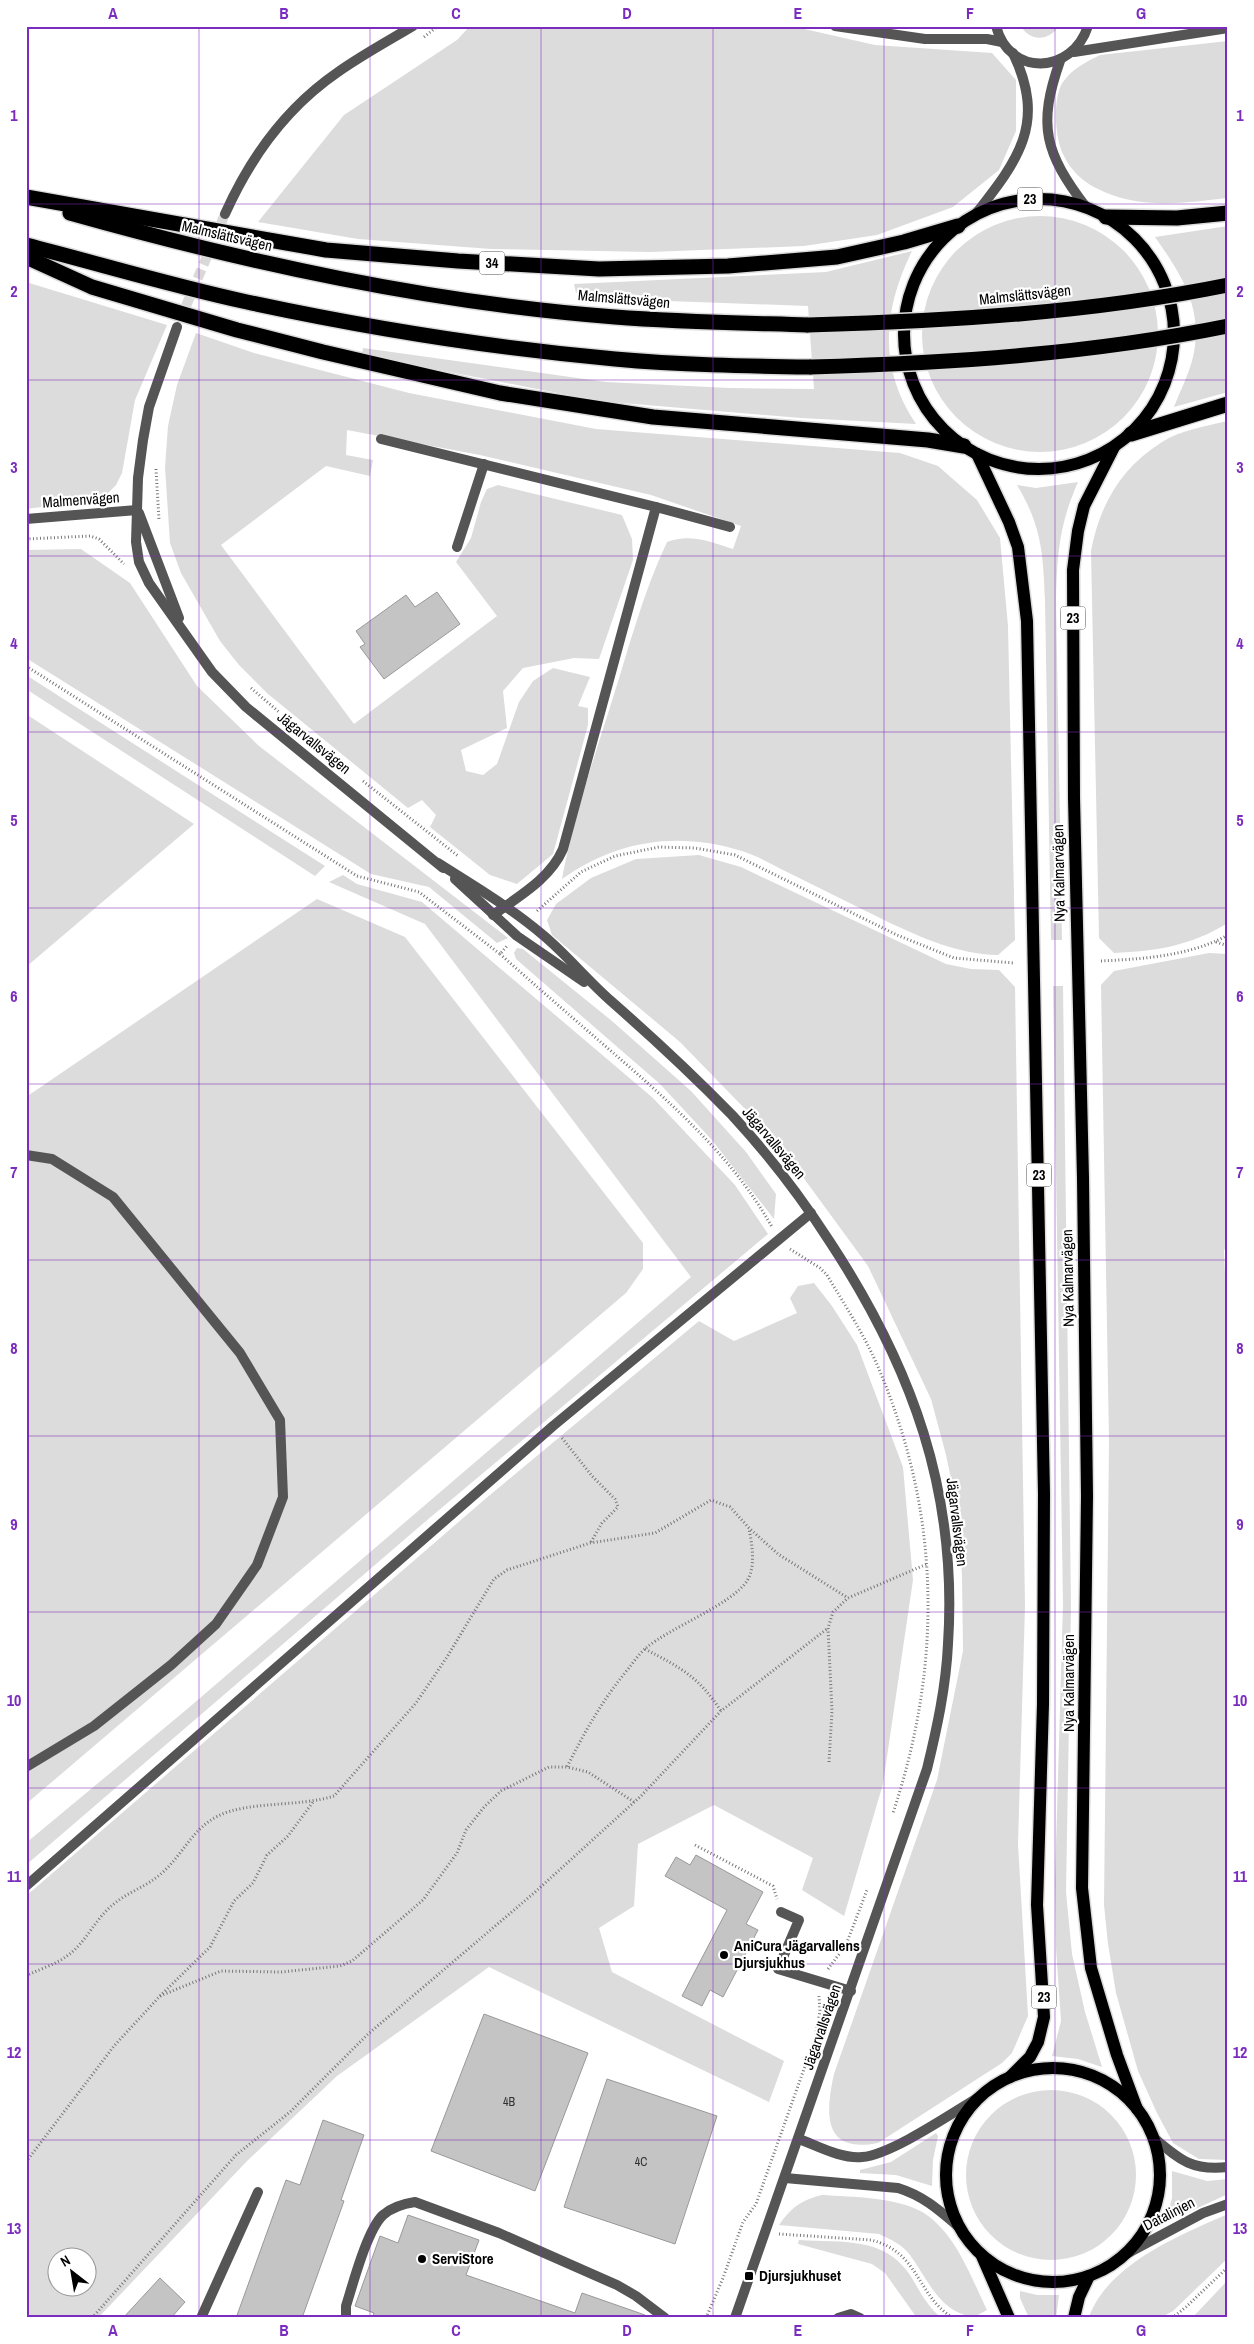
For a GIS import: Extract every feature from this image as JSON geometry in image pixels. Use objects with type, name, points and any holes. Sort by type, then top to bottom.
[{"type":"highway","name":"34","points":[[26,197],[326,250],[458,262],[599,269],[728,266],[837,257],[904,242],[958,226]]},
{"type":"highway","name":"Malmslättsvägen","points":[[26,201],[157,237],[327,276],[475,301],[614,317],[808,325],[920,322],[1033,313],[1179,295],[1228,285]]},
{"type":"highway","points":[[1106,217],[1177,218],[1228,213]]},
{"type":"highway","points":[[26,245],[245,302],[324,318],[469,341],[615,360],[712,366],[811,367],[928,363],[1044,354],[1184,335],[1228,326]]},
{"type":"highway","points":[[26,257],[92,287],[237,330],[323,352],[500,392],[653,417],[918,440],[964,446]]},
{"type":"highway","points":[[1131,434],[1228,404]]},
{"type":"main road","name":"Nya Kalmarvägen","points":[[1030,199],[1058,200],[1086,207],[1106,217],[1129,233],[1152,260],[1165,285],[1174,319],[1172,361],[1166,382],[1157,401],[1131,434],[1114,447],[1081,462],[1046,469],[1010,466],[977,454],[940,426],[918,394],[910,372],[905,349],[904,326],[908,302],[922,266],[941,241],[958,226],[975,215],[1001,204],[1030,199]]},
{"type":"main road","name":"Nya Kalmarvägen","points":[[1114,447],[1084,506],[1078,531],[1073,570],[1074,798],[1083,1178],[1087,1496],[1082,1888],[1092,1968],[1117,2055],[1137,2109]]},
{"type":"main road","name":"Nya Kalmarvägen","points":[[977,454],[1009,522],[1018,547],[1026,612],[1039,1155],[1044,1524],[1043,1704],[1037,1905],[1044,2017],[1038,2042],[1030,2057],[1010,2077]]},
{"type":"main road","name":"23","points":[[982,2256],[1001,2269],[1022,2278],[1036,2281],[1066,2282],[1089,2276],[1108,2267],[1126,2254],[1142,2235],[1150,2220],[1159,2188],[1159,2163],[1154,2138],[1137,2109],[1112,2086],[1079,2071],[1044,2068],[1010,2077],[979,2097],[956,2128],[949,2148],[946,2168],[950,2202],[960,2228],[982,2256],[1009,2318]]},
{"type":"main road","points":[[1074,2318],[1079,2297],[1089,2276]]},
{"type":"street","points":[[225,214],[237,186],[257,155],[286,118],[338,72],[413,26]]},
{"type":"street","points":[[835,26],[925,39],[987,39],[1002,42]]},
{"type":"street","points":[[975,215],[1010,168],[1020,150],[1025,133],[1028,97],[1024,77],[1013,54],[1002,42],[996,26]]},
{"type":"street","points":[[1074,52],[1084,38],[1088,26]]},
{"type":"street","points":[[1013,54],[1036,64],[1060,60],[1074,52],[1227,27]]},
{"type":"street","points":[[1060,60],[1049,96],[1047,130],[1056,163],[1086,207]]},
{"type":"street","name":"Jägarvallsvägen","points":[[177,327],[149,407],[138,478],[136,542],[138,562],[149,583],[212,672],[246,707],[438,863],[517,936],[608,998]]},
{"type":"street","points":[[381,439],[730,527]]},
{"type":"street","points":[[457,547],[484,464]]},
{"type":"street","points":[[493,915],[543,878],[558,860],[563,849],[656,507]]},
{"type":"street","name":"Jägarvallsvägen","points":[[137,510],[186,634]]},
{"type":"street","name":"Malmenvägen","points":[[26,519],[137,510]]},
{"type":"street","name":"Jägarvallsvägen","points":[[438,863],[528,922],[649,1034],[733,1116],[811,1213],[855,1280],[894,1352],[910,1390],[936,1471],[948,1558],[948,1643],[939,1716],[927,1769],[851,1991],[735,2318]]},
{"type":"street","points":[[26,1155],[52,1159],[113,1197],[240,1353],[280,1420],[283,1497],[258,1565],[216,1624],[171,1665],[94,1726],[26,1766]]},
{"type":"street","points":[[26,1886],[553,1426],[811,1213]]},
{"type":"street","points":[[781,1912],[799,1920],[778,1969],[851,1991]]},
{"type":"street","points":[[799,2139],[850,2156],[874,2155],[893,2147],[979,2097]]},
{"type":"street","points":[[1154,2138],[1188,2164],[1213,2169],[1228,2167]]},
{"type":"street","points":[[785,2178],[898,2188],[928,2201],[960,2228]]},
{"type":"street","points":[[201,2318],[258,2192]]},
{"type":"street","points":[[346,2318],[346,2306],[373,2227],[390,2210],[402,2204],[415,2202],[499,2233],[618,2285],[636,2296],[664,2318]]},
{"type":"street","name":"Datalinjen","points":[[1126,2254],[1203,2213],[1228,2204]]},
{"type":"street","points":[[838,2318],[851,2314],[860,2318]]},
{"type":"path","points":[[422,38],[438,26]]},
{"type":"path","points":[[156,464],[160,527]]},
{"type":"path","points":[[26,539],[90,536],[98,539],[125,565],[138,562]]},
{"type":"path","points":[[26,666],[357,876],[419,892],[500,954],[660,1093],[699,1133],[750,1192],[788,1248],[827,1274],[875,1359],[907,1445],[924,1523],[928,1564],[926,1676],[911,1755],[892,1817]]},
{"type":"path","points":[[246,684],[281,714]]},
{"type":"path","points":[[362,780],[465,862]]},
{"type":"path","points":[[528,922],[543,904],[581,872],[615,856],[659,847],[695,848],[735,855],[897,935],[954,958],[1014,963]]},
{"type":"path","points":[[523,893],[543,904]]},
{"type":"path","points":[[1101,961],[1167,955],[1216,942],[1228,935]]},
{"type":"path","points":[[500,954],[517,936]]},
{"type":"path","points":[[1216,942],[1228,946]]},
{"type":"path","points":[[553,1426],[592,1476],[615,1499],[618,1507],[602,1523],[590,1543]]},
{"type":"path","points":[[26,1976],[67,1957],[85,1939],[97,1919],[116,1902],[149,1884],[165,1871],[200,1827],[220,1815],[239,1810],[313,1802],[334,1796],[416,1703],[447,1657],[494,1579],[508,1570],[590,1543],[655,1533],[711,1500],[730,1507],[749,1528],[778,1554],[848,1598]]},
{"type":"path","points":[[567,1767],[592,1718],[645,1649],[662,1636],[738,1591],[748,1580],[752,1564],[749,1528]]},
{"type":"path","points":[[829,1762],[832,1711],[828,1628],[833,1612],[848,1598],[928,1564]]},
{"type":"path","points":[[92,2318],[236,2155],[290,2112],[367,2035],[534,1893],[634,1802],[721,1711],[828,1628]]},
{"type":"path","points":[[645,1649],[684,1670],[706,1689],[721,1711]]},
{"type":"path","points":[[160,1996],[221,1971],[281,1972],[340,1966],[352,1961],[423,1900],[457,1853],[466,1830],[485,1806],[501,1791],[549,1767],[567,1767],[588,1772],[634,1802]]},
{"type":"path","points":[[26,2162],[114,2046],[160,1996],[210,1947],[234,1901],[253,1883],[267,1855],[288,1836],[313,1802]]},
{"type":"path","points":[[695,1845],[773,1886],[781,1912]]},
{"type":"path","points":[[706,2318],[743,2222],[756,2204],[815,2038],[822,1981],[846,1945],[867,1889]]},
{"type":"path","points":[[743,2222],[779,2234],[871,2240],[884,2243],[907,2260],[929,2296],[938,2307],[953,2318]]},
{"type":"path","points":[[1172,2318],[1228,2267]]},
{"type":"shaded area","points":[[470,26],[791,26],[875,45],[992,53],[1016,80],[1016,131],[999,170],[953,207],[877,235],[804,246],[651,252],[491,249],[358,239],[258,222],[344,115],[457,40]]},
{"type":"shaded area","points":[[1021,26],[1059,26],[1050,35],[1040,38],[1029,35]]},
{"type":"shaded area","points":[[1228,41],[1228,198],[1178,203],[1128,200],[1091,185],[1073,170],[1058,140],[1056,108],[1057,98],[1063,82],[1075,70],[1100,55]]},
{"type":"shaded area","points":[[1028,216],[1052,216],[1074,221],[1096,230],[1124,250],[1138,268],[1149,289],[1156,311],[1158,334],[1156,357],[1149,379],[1138,400],[1124,418],[1096,438],[1074,447],[1052,452],[1028,452],[1006,447],[984,438],[965,426],[948,409],[936,390],[927,368],[922,346],[922,322],[927,300],[936,278],[948,259],[965,242],[984,230],[1006,221]]},
{"type":"shaded area","points":[[1228,226],[1228,392],[1174,407],[1193,357],[1196,339],[1195,323],[1193,307],[1188,292],[1173,264],[1155,237]]},
{"type":"shaded area","points":[[912,251],[895,295],[889,339],[890,360],[895,382],[916,424],[801,418],[599,401],[362,355],[363,348],[606,382],[730,388],[814,389],[808,306],[668,301],[576,293],[574,284],[826,272]]},
{"type":"shaded area","points":[[26,282],[167,325],[135,400],[122,473],[116,485],[107,494],[95,500],[26,509]]},
{"type":"shaded area","points":[[196,333],[254,353],[409,393],[596,429],[900,453],[938,466],[977,500],[1000,538],[1008,626],[1015,940],[998,955],[968,952],[940,944],[899,927],[754,855],[695,841],[649,843],[626,848],[604,855],[562,879],[590,769],[643,602],[667,542],[676,539],[692,538],[709,541],[733,549],[741,526],[651,495],[480,455],[347,430],[346,455],[373,460],[370,476],[326,466],[221,545],[354,724],[497,616],[456,562],[471,538],[481,502],[487,489],[498,485],[622,515],[632,539],[633,560],[599,659],[574,658],[523,668],[503,691],[507,728],[461,750],[466,771],[483,775],[497,764],[519,702],[533,681],[553,668],[590,677],[578,706],[588,708],[588,725],[553,854],[517,884],[490,875],[430,827],[436,815],[422,800],[408,808],[268,694],[239,665],[220,641],[181,573],[170,543],[165,467],[168,426],[177,385]]},
{"type":"shaded area","points":[[1228,421],[1228,923],[1200,937],[1173,946],[1145,951],[1114,953],[1099,938],[1091,551],[1100,518],[1114,489],[1135,463],[1162,442],[1177,434]]},
{"type":"shaded area","points":[[1078,482],[1063,526],[1057,569],[1062,940],[1051,940],[1045,601],[1042,554],[1032,514],[1017,485],[1036,488]]},
{"type":"shaded area","points":[[81,549],[130,583],[197,686],[259,746],[508,938],[497,943],[429,887],[371,874],[26,658],[26,550]]},
{"type":"shaded area","points":[[26,675],[325,866],[315,876],[26,689]]},
{"type":"shaded area","points":[[26,714],[194,824],[26,967]]},
{"type":"shaded area","points":[[699,855],[741,867],[946,964],[971,969],[999,970],[1015,987],[1025,1606],[1018,1844],[1028,2016],[1012,2053],[1002,2063],[878,2143],[860,2145],[847,2142],[838,2137],[832,2128],[829,2116],[829,2103],[834,2074],[937,1780],[963,1651],[962,1576],[957,1507],[931,1399],[868,1266],[778,1143],[680,1042],[552,935],[547,920],[556,904],[591,878],[636,859]]},
{"type":"shaded area","points":[[343,875],[357,884],[422,902],[653,1098],[735,1185],[768,1234],[426,1521],[26,1865],[26,1843],[186,1710],[691,1277],[425,924],[329,882]]},
{"type":"shaded area","points":[[317,899],[405,937],[643,1243],[643,1269],[626,1293],[26,1804],[26,1097]]},
{"type":"shaded area","points":[[517,948],[523,949],[612,1021],[691,1091],[746,1152],[776,1194],[774,1219],[711,1139],[660,1084],[516,959],[514,953]]},
{"type":"shaded area","points":[[1209,953],[1228,954],[1228,1240],[1224,1251],[1228,1343],[1228,2160],[1199,2159],[1173,2143],[1157,2113],[1138,2071],[1116,1993],[1104,1905],[1109,1441],[1101,985],[1114,971]]},
{"type":"shaded area","points":[[1053,986],[1063,986],[1071,1608],[1066,1892],[1072,1954],[1085,2012],[1102,2067],[1078,2059],[1052,2056],[1061,2021],[1056,1948],[1055,1881],[1063,1604]]},
{"type":"shaded area","points":[[814,1283],[832,1306],[857,1345],[903,1467],[913,1580],[883,1784],[844,1916],[802,1890],[813,1858],[714,1805],[638,1844],[634,1906],[599,1928],[612,1972],[784,2061],[769,2102],[489,1967],[337,2076],[247,2161],[98,2318],[26,2318],[26,1896],[484,1500],[699,1321],[734,1341],[797,1313],[790,1298],[798,1286]]},
{"type":"shaded area","points":[[1059,2090],[1084,2096],[1105,2109],[1117,2121],[1133,2150],[1136,2175],[1135,2192],[1130,2208],[1117,2229],[1105,2241],[1076,2257],[1043,2260],[1018,2254],[997,2241],[985,2229],[969,2200],[966,2167],[972,2142],[985,2121],[997,2109],[1026,2093]]},
{"type":"shaded area","points":[[936,2133],[938,2136],[933,2160],[932,2186],[896,2175],[860,2173],[860,2170],[891,2162]]},
{"type":"shaded area","points":[[1172,2171],[1207,2181],[1228,2179],[1228,2194],[1165,2223],[1172,2198]]},
{"type":"shaded area","points":[[822,2195],[861,2197],[888,2201],[924,2213],[945,2232],[954,2244],[987,2310],[974,2317],[952,2309],[943,2302],[929,2285],[907,2251],[879,2234],[779,2225],[797,2206],[808,2199]]},
{"type":"shaded area","points":[[1228,2214],[1228,2258],[1173,2311],[1160,2318],[1089,2317],[1098,2298],[1129,2267],[1168,2242]]},
{"type":"shaded area","points":[[799,2240],[861,2244],[888,2254],[900,2262],[928,2304],[942,2318],[917,2318],[885,2273],[872,2264],[798,2244]]},
{"type":"shaded area","points":[[1228,2280],[1228,2318],[1192,2318]]},
{"type":"shaded area","points":[[1020,2291],[1037,2295],[1059,2295],[1056,2318],[1029,2318],[1020,2298]]},
{"type":"building","points":[[437,592],[460,624],[384,679],[360,647],[365,644],[356,631],[406,595],[415,607]]},
{"type":"building","points":[[696,1855],[763,1892],[746,1924],[758,1930],[723,1997],[710,1990],[702,2006],[682,1996],[727,1910],[665,1876],[676,1857],[690,1865]]},
{"type":"building","points":[[484,2014],[588,2053],[535,2191],[431,2151]]},
{"type":"building","points":[[607,2079],[717,2116],[675,2244],[564,2207]]},
{"type":"building","points":[[323,2120],[364,2135],[341,2200],[344,2201],[302,2318],[236,2318],[286,2180],[300,2185]]},
{"type":"building","name":"ServiStore","points":[[408,2215],[479,2240],[466,2275],[575,2313],[582,2293],[645,2315],[645,2318],[372,2318],[374,2313],[355,2306],[380,2236],[398,2243]]},
{"type":"building","points":[[160,2278],[185,2302],[171,2318],[123,2318]]},
{"type":"tunnel","points":[[180,320],[225,214]]},
{"type":"place","name":"AniCura Jägarvallens Djursjukhus","points":[[724,1955]]},
{"type":"place","name":"ServiStore","points":[[422,2259]]},
{"type":"place","name":"Djursjukhuset","points":[[749,2276]]}]
